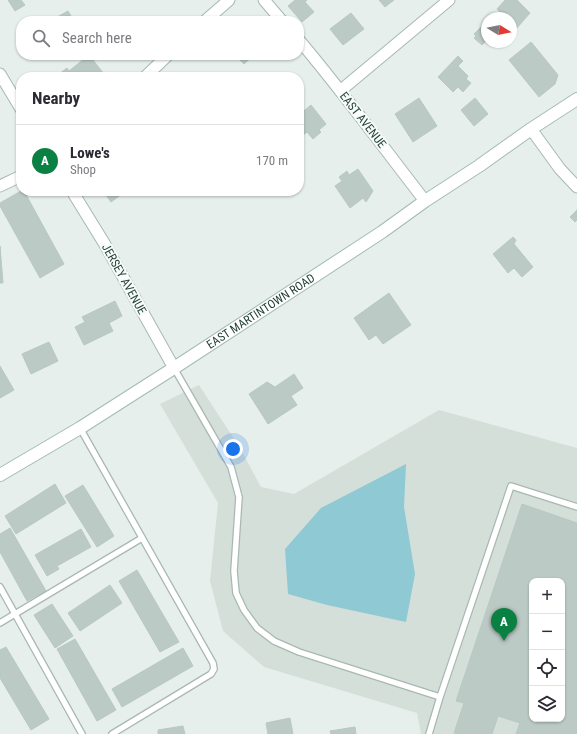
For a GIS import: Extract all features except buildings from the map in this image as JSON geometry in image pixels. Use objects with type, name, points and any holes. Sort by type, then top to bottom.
[{"type":"main road","name":"EAST MARTINTOWN ROAD","points":[[0,474],[80,428],[174,368],[382,232],[424,201],[479,166],[577,99]]},
{"type":"street","points":[[211,16],[229,0]]},
{"type":"street","points":[[264,0],[278,16]]},
{"type":"street","points":[[340,91],[449,0]]},
{"type":"street","name":"EAST AVENUE","points":[[304,46],[321,65],[424,201]]},
{"type":"street","points":[[150,72],[163,60]]},
{"type":"street","points":[[0,74],[16,101]]},
{"type":"street","points":[[532,129],[560,169],[577,187]]},
{"type":"street","points":[[0,186],[16,178]]},
{"type":"street","name":"JERSEY AVENUE","points":[[75,196],[104,242],[174,368]]},
{"type":"lane","points":[[174,368],[230,467],[238,497],[234,571],[236,593],[244,610],[257,628],[274,641],[299,652],[440,697]]},
{"type":"lane","points":[[80,428],[213,663],[214,669],[211,674],[112,734]]},
{"type":"lane","points":[[429,734],[510,486],[577,507]]},
{"type":"lane","points":[[0,623],[142,538]]},
{"type":"lane","points":[[0,587],[82,734]]},
{"type":"shaded area","points":[[199,385],[240,448],[261,487],[294,494],[439,410],[577,448],[577,734],[421,734],[417,713],[264,667],[223,631],[210,581],[218,503],[160,404]]},
{"type":"water","points":[[406,464],[404,507],[415,574],[406,622],[327,605],[288,594],[285,549],[321,508]]},
{"type":"place","name":"Lowe's","points":[[504,641]]}]
